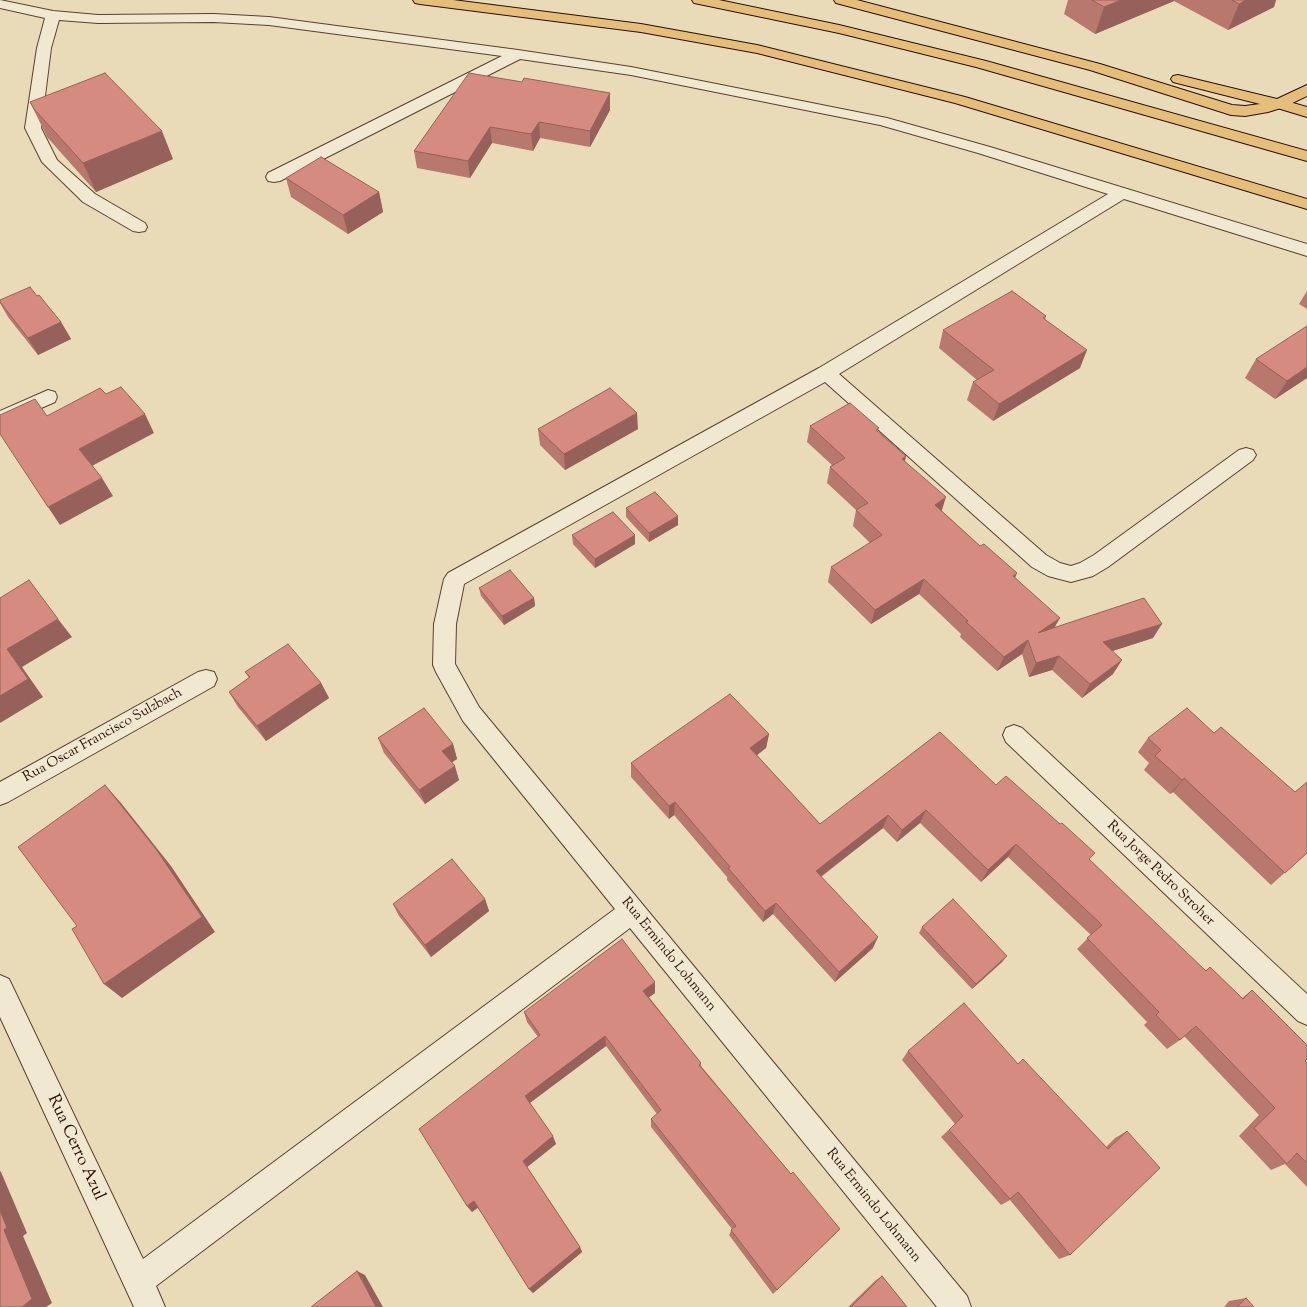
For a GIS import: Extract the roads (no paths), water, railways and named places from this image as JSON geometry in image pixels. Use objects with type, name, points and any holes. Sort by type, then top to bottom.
[{"type":"main road","points":[[420,0],[641,28],[757,49],[960,100],[1307,204]]},
{"type":"main road","points":[[699,0],[839,29],[981,64],[1307,156]]},
{"type":"main road","points":[[840,0],[1117,73],[1231,110],[1245,111],[1279,104],[1307,90]]},
{"type":"main road","points":[[872,0],[1025,41],[1307,112]]},
{"type":"street","points":[[0,4],[54,14],[98,19],[214,18],[269,21],[518,54],[631,71],[882,121],[984,150],[1307,250]]},
{"type":"street","points":[[54,14],[44,48],[33,128],[50,162],[55,167],[89,198],[140,227]]},
{"type":"street","points":[[274,177],[518,54]]},
{"type":"street","points":[[1121,193],[826,373],[1039,561],[1055,570],[1071,574],[1086,570],[1101,561],[1246,455]]},
{"type":"street","name":"Rua Ermindo Lohmann","points":[[826,373],[455,579],[445,624],[444,664],[471,714],[956,1307]]},
{"type":"street","points":[[0,419],[48,396]]},
{"type":"street","name":"Rua Oscar Francisco Sulzbach","points":[[0,794],[206,679]]},
{"type":"street","name":"Rua Jorge Pedro Stroher","points":[[1014,735],[1307,1012]]},
{"type":"street","points":[[138,1281],[632,911]]},
{"type":"street","name":"Rua Cerro Azul","points":[[0,988],[150,1307]]}]
